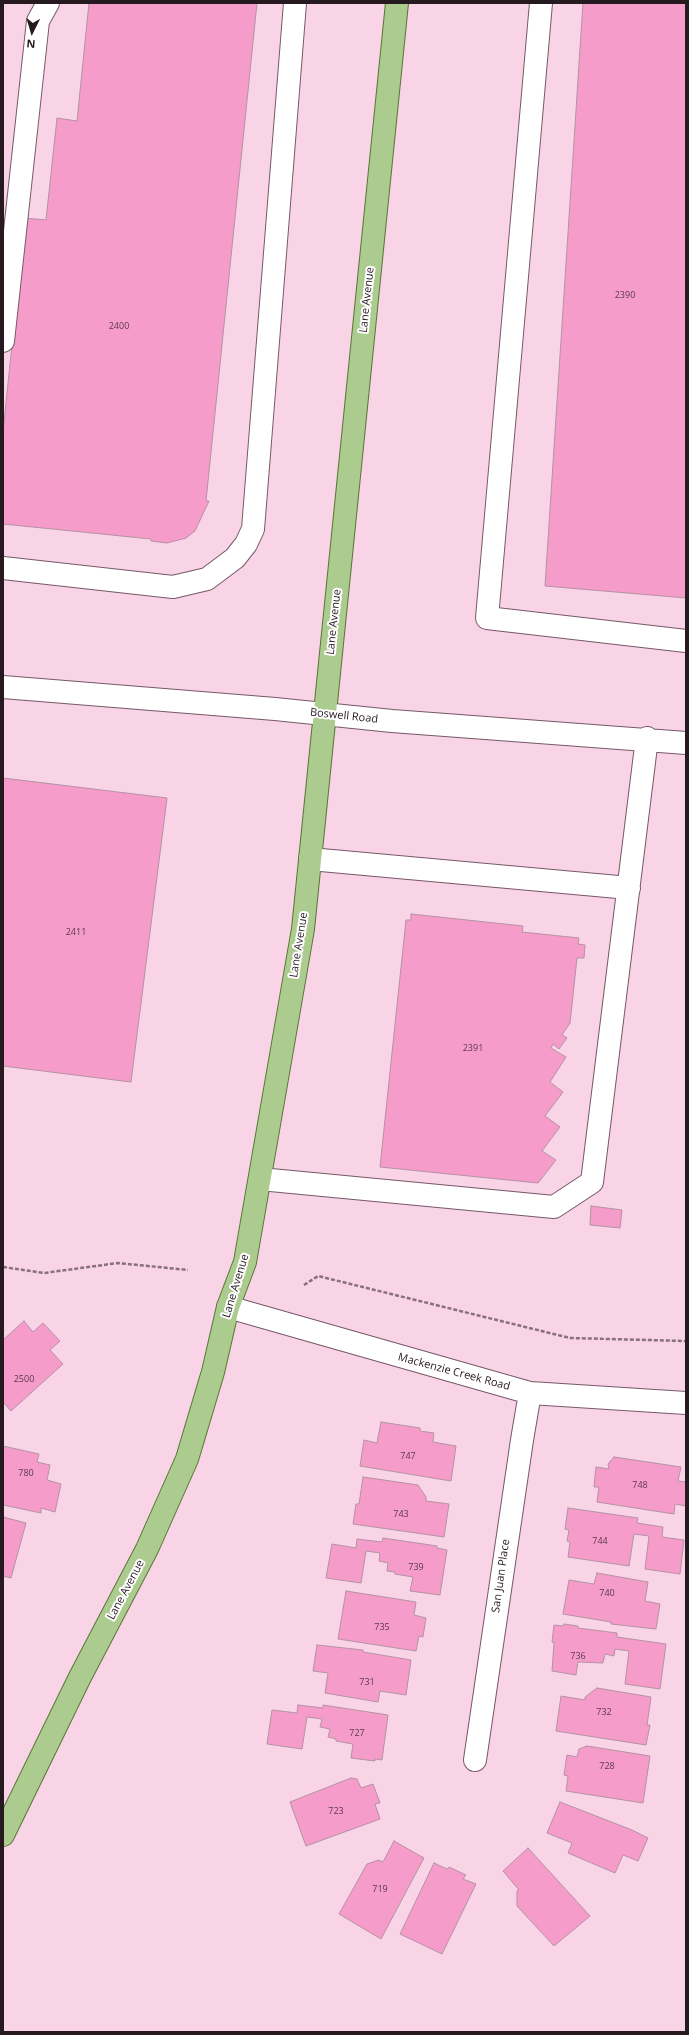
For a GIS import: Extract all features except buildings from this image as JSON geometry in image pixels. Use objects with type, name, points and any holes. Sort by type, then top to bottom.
[{"type":"main road","name":"Lane Avenue","points":[[3,1835],[80,1677],[147,1549],[187,1459],[213,1372],[228,1307],[245,1262],[303,929],[397,3]]},
{"type":"street","points":[[3,341],[38,21],[48,3]]},
{"type":"street","points":[[3,568],[174,587],[207,579],[222,570],[235,558],[246,544],[253,529],[296,3]]},
{"type":"street","points":[[541,3],[487,618],[686,641]]},
{"type":"street","name":"Boswell Road","points":[[3,687],[325,714],[392,722],[647,738],[686,743]]},
{"type":"street","points":[[260,1179],[554,1207],[592,1182],[647,738]]},
{"type":"street","points":[[310,859],[629,888]]},
{"type":"street","name":"Mackenzie Creek Road","points":[[228,1307],[450,1372],[530,1393],[686,1403]]},
{"type":"street","name":"San Juan Place","points":[[475,1760],[530,1393]]},
{"type":"path","points":[[3,1267],[44,1272],[118,1263],[188,1270]]},
{"type":"path","points":[[304,1285],[318,1276],[570,1338],[686,1341]]}]
